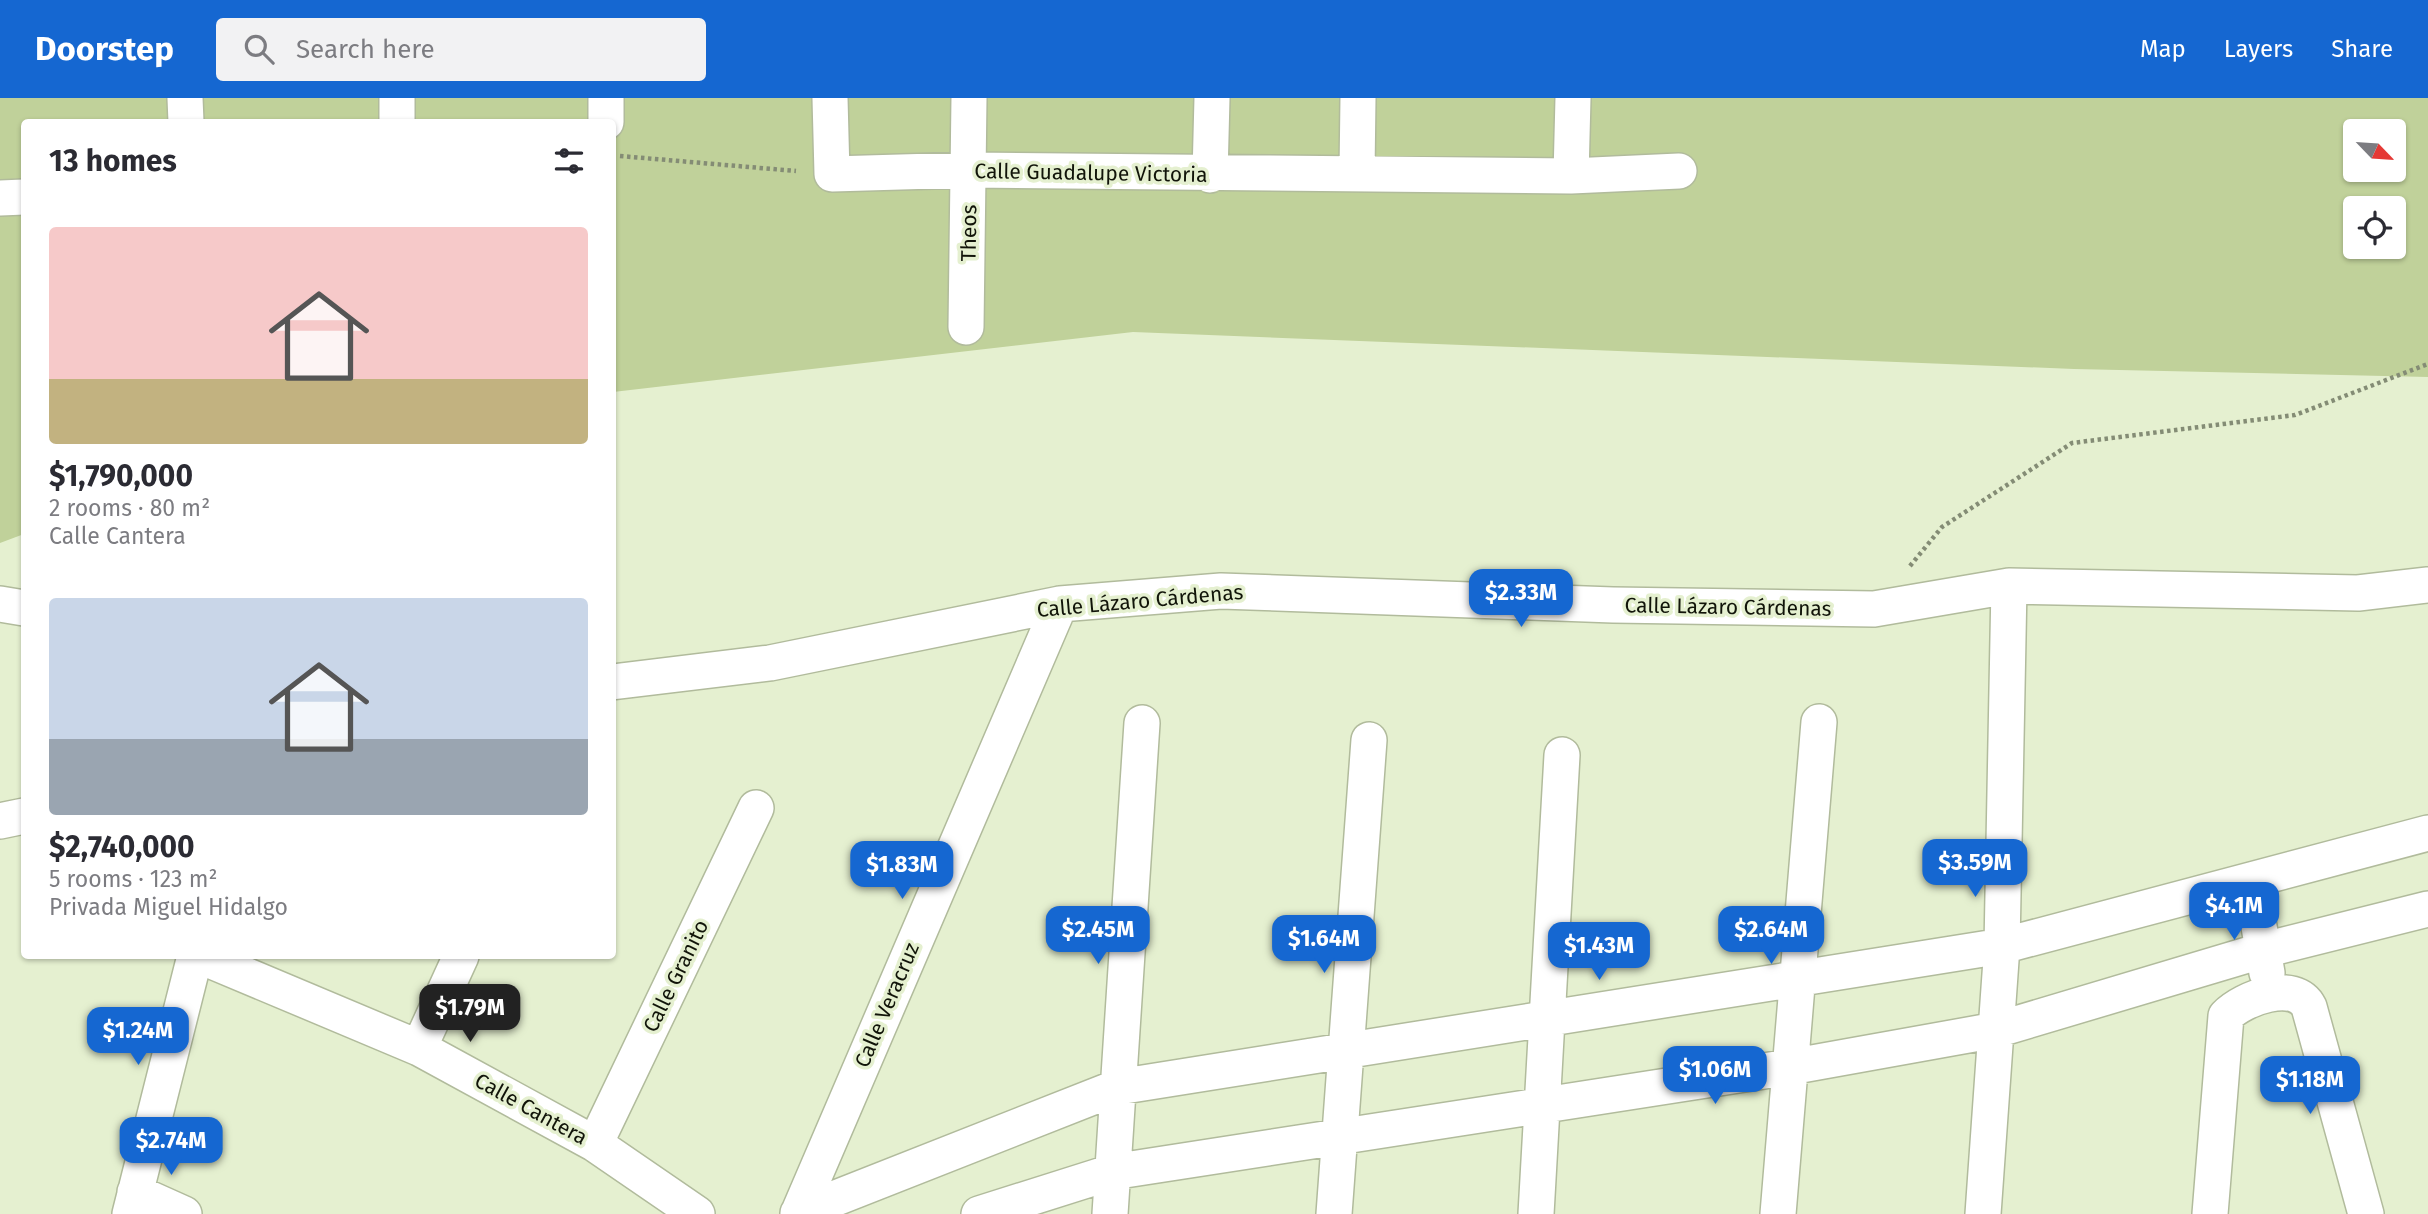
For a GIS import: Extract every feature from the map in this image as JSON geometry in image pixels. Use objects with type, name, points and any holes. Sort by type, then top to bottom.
[{"type":"street","points":[[185,98],[186,119]]},
{"type":"street","points":[[397,98],[397,119]]},
{"type":"street","points":[[606,98],[606,119]]},
{"type":"street","points":[[830,98],[832,174]]},
{"type":"street","name":"Theos","points":[[966,327],[969,98]]},
{"type":"street","points":[[1210,175],[1212,98]]},
{"type":"street","points":[[1357,172],[1358,98]]},
{"type":"street","points":[[1571,176],[1573,98]]},
{"type":"street","name":"Calle Guadalupe Victoria","points":[[832,174],[969,170],[1210,175],[1357,172],[1571,176],[1679,171]]},
{"type":"street","points":[[0,198],[21,197]]},
{"type":"street","name":"Calle Lázaro Cárdenas","points":[[616,682],[770,663],[1059,604],[1221,591],[1613,605],[1874,610],[2009,586],[2358,593],[2428,585]]},
{"type":"street","points":[[1983,1214],[2002,946],[2009,586]]},
{"type":"street","points":[[0,604],[21,608]]},
{"type":"street","name":"Calle Veracruz","points":[[798,1214],[1059,604]]},
{"type":"street","points":[[1110,1214],[1142,723]]},
{"type":"street","points":[[1778,1214],[1819,723]]},
{"type":"street","points":[[1334,1214],[1369,740]]},
{"type":"street","points":[[1536,1214],[1562,755]]},
{"type":"street","name":"Calle Granito","points":[[595,1144],[756,808]]},
{"type":"street","points":[[0,821],[21,817]]},
{"type":"street","points":[[798,1214],[1118,1087],[1797,981],[2002,946],[2428,833]]},
{"type":"street","points":[[2251,880],[2271,994]]},
{"type":"street","points":[[979,1214],[1112,1172],[1790,1067],[1996,1030],[2263,950],[2428,909]]},
{"type":"street","points":[[184,1214],[132,1203],[197,959]]},
{"type":"street","name":"Calle Cantera","points":[[205,959],[419,1048],[595,1144],[696,1214]]},
{"type":"street","points":[[419,1048],[460,959]]},
{"type":"street","points":[[2210,1214],[2226,1016],[2234,1008],[2271,994],[2294,993],[2304,998],[2309,1007],[2366,1214]]},
{"type":"path","points":[[616,155],[832,174]]},
{"type":"path","points":[[1874,610],[1942,527],[2073,443],[2295,415],[2428,364]]},
{"type":"green space","points":[[0,98],[2428,98],[2428,377],[2074,369],[1133,332],[616,392],[616,119],[21,119],[21,535],[0,543]]}]
